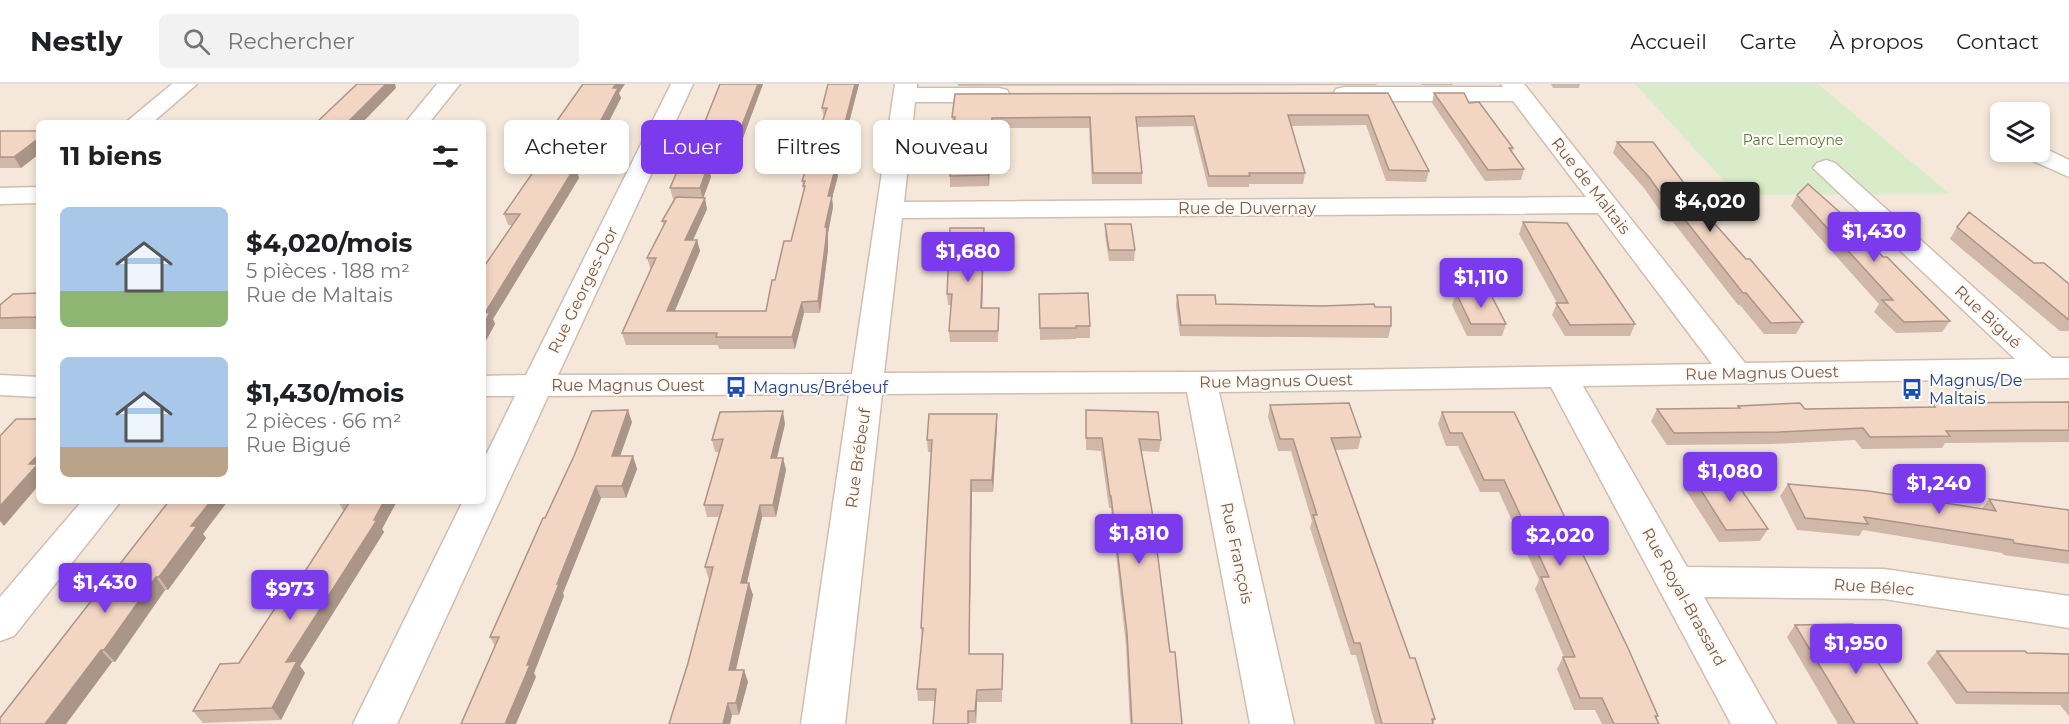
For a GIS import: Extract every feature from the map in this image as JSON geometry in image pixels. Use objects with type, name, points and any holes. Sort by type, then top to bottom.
[{"type":"street","points":[[141,120],[186,84]]},
{"type":"street","points":[[419,120],[449,84]]},
{"type":"street","name":"Rue Georges-Dor","points":[[486,491],[682,84]]},
{"type":"street","points":[[905,89],[1020,95]]},
{"type":"street","name":"Rue Brébeuf","points":[[823,724],[905,89]]},
{"type":"street","points":[[1320,94],[1516,89]]},
{"type":"street","name":"Rue de Maltais","points":[[1516,89],[1736,373]]},
{"type":"street","points":[[2050,160],[2069,169]]},
{"type":"street","name":"Rue Bigué","points":[[1826,168],[2056,368]]},
{"type":"street","points":[[0,196],[36,195]]},
{"type":"street","name":"Rue de Duvernay","points":[[889,210],[1606,205]]},
{"type":"street","name":"Rue Magnus Ouest","points":[[486,386],[1201,382],[2056,368]]},
{"type":"street","name":"Rue Royal-Brassard","points":[[1561,376],[1754,724]]},
{"type":"street","name":"Rue François","points":[[1201,382],[1272,724]]},
{"type":"street","points":[[0,385],[36,387]]},
{"type":"street","points":[[0,625],[101,504]]},
{"type":"street","points":[[375,724],[480,504]]},
{"type":"street","name":"Rue Bélec","points":[[1677,582],[1884,584],[2069,612]]},
{"type":"shaded area","points":[[0,84],[2069,84],[2069,724],[0,724]]},
{"type":"green space","name":"Parc Lemoyne","points":[[1635,84],[1818,84],[1950,194],[1737,195]]},
{"type":"building","points":[[357,84],[386,84],[350,120],[319,120]]},
{"type":"building","points":[[583,84],[616,84],[613,88],[618,88],[601,120],[558,120]]},
{"type":"building","points":[[720,84],[758,84],[743,123],[743,120],[706,120]]},
{"type":"building","points":[[828,84],[855,84],[846,120],[823,120],[827,108],[822,108]]},
{"type":"building","points":[[1388,93],[1429,171],[1389,170],[1368,115],[1288,115],[1305,173],[1209,176],[1194,116],[1136,117],[1142,173],[1093,173],[1090,117],[955,120],[955,117],[952,117],[955,94]]},
{"type":"building","points":[[1434,93],[1464,93],[1469,103],[1479,102],[1513,148],[1509,148],[1524,169],[1488,170]]},
{"type":"building","points":[[0,131],[36,131],[36,140],[14,157],[0,157]]},
{"type":"building","points":[[1617,142],[1653,142],[1714,223],[1746,259],[1750,259],[1803,322],[1771,323],[1746,293],[1743,293],[1678,211],[1673,211],[1649,177]]},
{"type":"building","points":[[532,174],[571,174],[486,311],[486,264],[520,214],[504,214]]},
{"type":"building","points":[[676,174],[705,174],[700,188],[670,188]]},
{"type":"building","points":[[804,174],[834,174],[828,196],[832,196],[825,227],[827,227],[826,239],[818,301],[802,302],[792,337],[716,337],[717,333],[622,333],[656,258],[647,258],[666,221],[662,221],[676,197],[705,198],[685,240],[697,240],[667,311],[766,311],[772,280],[775,280],[784,241],[791,241],[805,186],[803,186],[805,181],[802,181]]},
{"type":"building","points":[[950,174],[988,174],[988,175],[950,176]]},
{"type":"building","points":[[1808,184],[1852,223],[1883,257],[1887,257],[1950,321],[1904,322],[1882,300],[1893,300],[1797,195]]},
{"type":"building","points":[[1969,212],[2034,263],[2044,263],[2069,284],[2069,320],[1957,227]]},
{"type":"building","points":[[1523,222],[1567,223],[1635,324],[1570,325],[1556,303],[1568,303]]},
{"type":"building","points":[[1105,224],[1131,224],[1135,250],[1109,250]]},
{"type":"building","points":[[950,228],[984,228],[981,308],[999,308],[998,331],[949,331],[952,294],[947,294]]},
{"type":"building","points":[[36,293],[36,316],[0,318],[0,305],[13,294]]},
{"type":"building","points":[[1088,293],[1090,326],[1040,328],[1039,294]]},
{"type":"building","points":[[1456,293],[1490,293],[1506,324],[1471,324]]},
{"type":"building","points":[[1177,295],[1215,295],[1216,304],[1323,306],[1374,304],[1375,307],[1391,307],[1391,326],[1181,325]]},
{"type":"building","points":[[2069,402],[2069,430],[1946,431],[1950,436],[1870,437],[1863,428],[1674,433],[1657,409],[1740,408],[1738,406],[1800,403],[1805,409],[1935,407],[1931,403]]},
{"type":"building","points":[[1349,403],[1361,437],[1331,438],[1410,658],[1415,658],[1435,719],[1432,719],[1433,724],[1382,724],[1360,643],[1354,643],[1313,515],[1317,515],[1293,439],[1280,439],[1270,405]]},
{"type":"building","points":[[628,410],[612,456],[633,456],[622,486],[596,486],[527,665],[530,665],[505,724],[461,724],[499,637],[490,637],[543,518],[574,456],[592,411]]},
{"type":"building","points":[[1086,410],[1158,412],[1161,440],[1139,439],[1152,511],[1170,652],[1175,652],[1182,724],[1132,724],[1127,633],[1111,496],[1102,438],[1086,438]]},
{"type":"building","points":[[783,411],[771,458],[783,458],[773,505],[760,505],[741,583],[749,583],[729,670],[744,670],[736,703],[728,703],[723,724],[669,724],[688,663],[713,567],[705,567],[723,505],[704,505],[723,439],[712,440],[720,412]]},
{"type":"building","points":[[1442,412],[1514,412],[1628,648],[1658,716],[1655,716],[1659,724],[1614,724],[1602,698],[1580,698],[1563,657],[1575,657],[1541,577],[1549,577],[1504,480],[1484,480],[1462,433],[1450,433]]},
{"type":"building","points":[[929,414],[997,414],[992,480],[971,480],[969,654],[1003,654],[1002,689],[977,690],[975,711],[968,711],[968,724],[933,724],[936,689],[917,689],[923,628],[921,628],[932,440],[927,440]]},
{"type":"building","points":[[16,419],[36,419],[36,457],[29,464],[36,464],[36,466],[0,506],[0,436]]},
{"type":"building","points":[[1692,476],[1732,476],[1768,529],[1726,530]]},
{"type":"building","points":[[1788,484],[1869,491],[1996,511],[1989,499],[2069,510],[2069,551],[1864,517],[1868,524],[1805,518]]},
{"type":"building","points":[[167,504],[209,504],[191,526],[197,526],[45,724],[0,724],[0,718]]},
{"type":"building","points":[[348,504],[382,504],[374,520],[377,520],[286,662],[297,661],[272,708],[193,711],[220,664],[239,663],[289,587],[295,587]]},
{"type":"building","points":[[1853,624],[1918,724],[1855,724],[1795,625]]},
{"type":"building","points":[[1937,651],[2025,651],[2027,653],[2069,654],[2069,693],[1967,692]]},
{"type":"place","name":"Magnus/Brébeuf","points":[[736,387]]},
{"type":"place","name":"Magnus/De Maltais","points":[[1912,389]]}]
